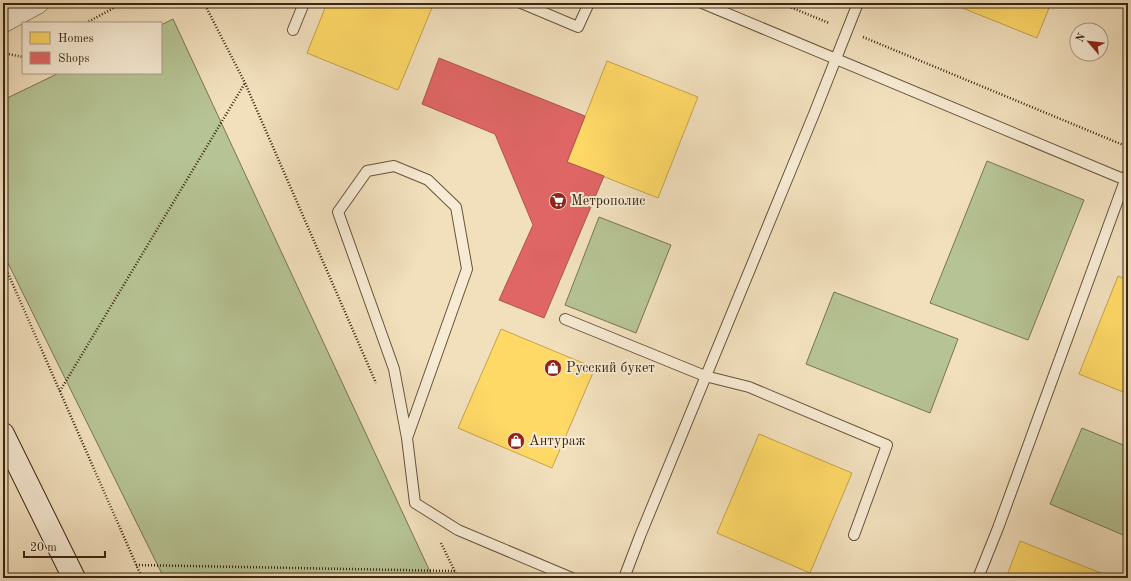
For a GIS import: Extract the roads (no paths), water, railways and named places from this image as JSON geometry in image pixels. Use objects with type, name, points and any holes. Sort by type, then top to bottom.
[{"type":"main road","points":[[3,434],[74,578]]},
{"type":"street","points":[[13,13],[38,3]]},
{"type":"lane","points":[[293,30],[304,3]]},
{"type":"lane","points":[[521,3],[578,28],[589,3]]},
{"type":"lane","points":[[702,3],[1127,178],[998,528],[978,578]]},
{"type":"lane","points":[[624,578],[858,3]]},
{"type":"lane","points":[[407,438],[467,269],[456,207],[428,180],[394,166],[367,172],[338,212],[394,369],[407,438],[415,503],[458,530],[572,578]]},
{"type":"lane","points":[[565,319],[705,376],[749,387],[887,445],[854,535]]},
{"type":"place","name":"Метрополис","points":[[558,201]]},
{"type":"place","name":"Русский букет","points":[[553,368]]},
{"type":"place","name":"Антураж","points":[[516,441]]}]
